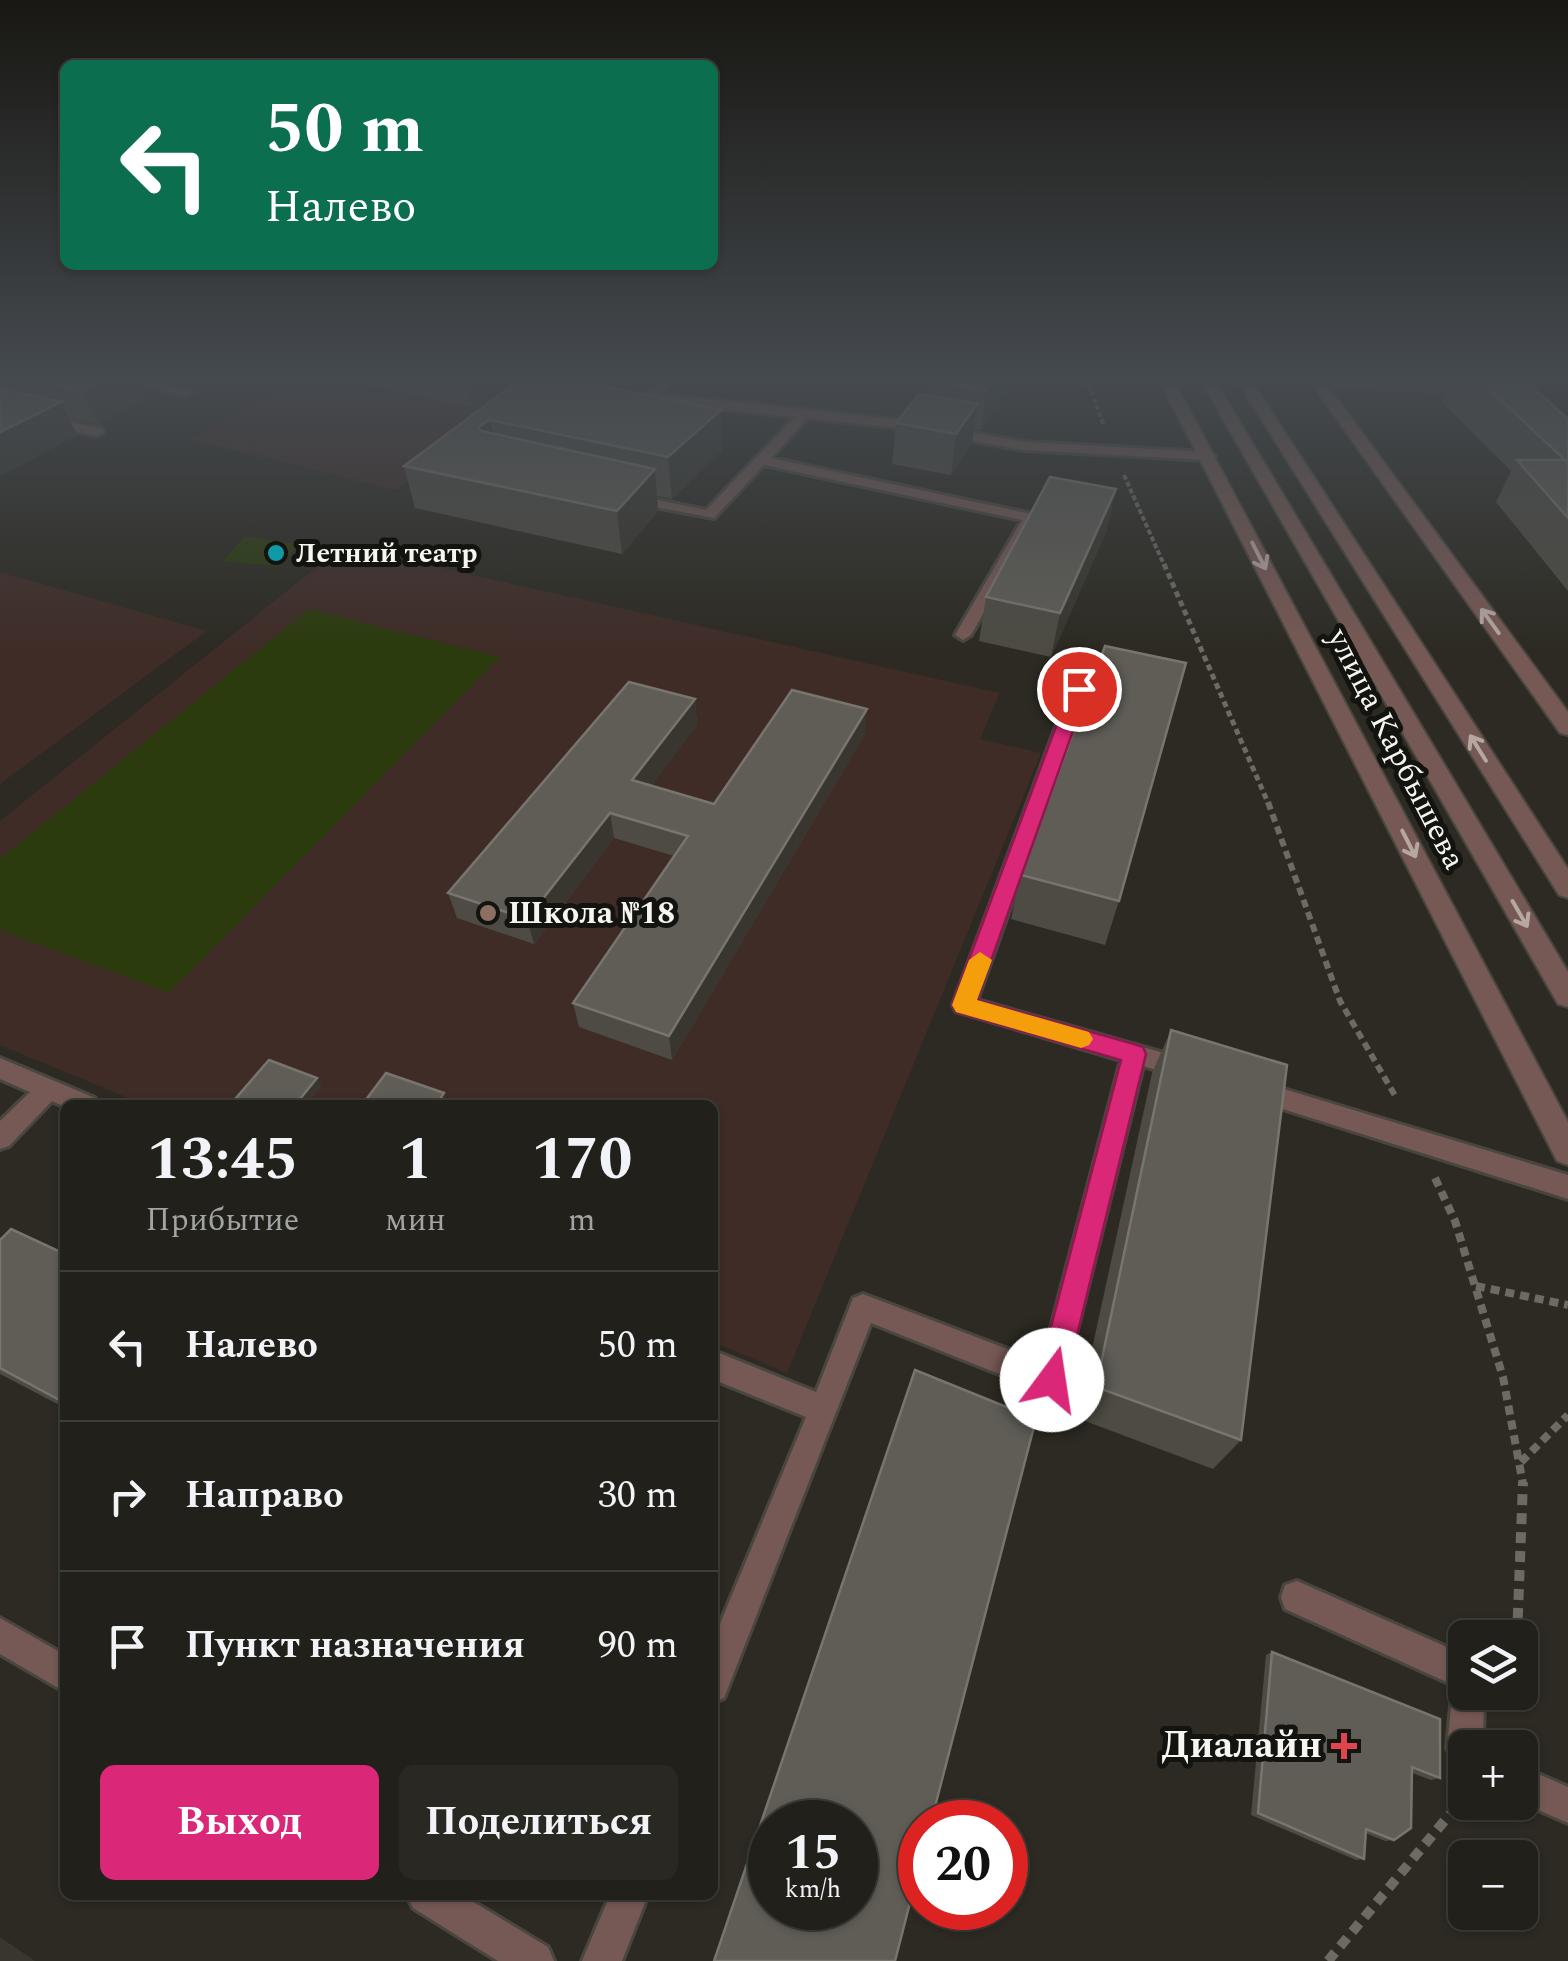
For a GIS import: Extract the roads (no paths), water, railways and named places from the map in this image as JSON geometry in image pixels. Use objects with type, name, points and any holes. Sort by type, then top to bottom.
[{"type":"street","name":"улица Карбышева","points":[[1214,469],[1568,1152]]},
{"type":"street","name":"улица Карбышева","points":[[1260,469],[1568,996]]},
{"type":"street","name":"улица Карбышева","points":[[1301,469],[1568,889]]},
{"type":"street","points":[[1381,469],[1568,728]]},
{"type":"lane","points":[[612,494],[709,515],[753,469]]},
{"type":"lane","points":[[801,469],[1031,518],[964,635]]},
{"type":"lane","points":[[1079,689],[964,1005],[1568,1187]]},
{"type":"lane","points":[[718,1671],[863,1307],[1052,1380],[1134,1054]]},
{"type":"lane","points":[[0,1068],[73,1100]]},
{"type":"lane","points":[[0,1138],[48,1090]]},
{"type":"lane","points":[[718,1366],[824,1410]]},
{"type":"lane","points":[[1296,1596],[1448,1665]]},
{"type":"lane","points":[[0,1635],[60,1672]]},
{"type":"lane","points":[[1538,1792],[1568,1805]]},
{"type":"lane","points":[[434,1900],[534,1961]]},
{"type":"lane","points":[[602,1961],[627,1900]]},
{"type":"place","name":"Летний театр","points":[[276,553]]},
{"type":"place","name":"Школа №18","points":[[488,913]]},
{"type":"place","name":"Диалайн","points":[[1344,1746]]}]
